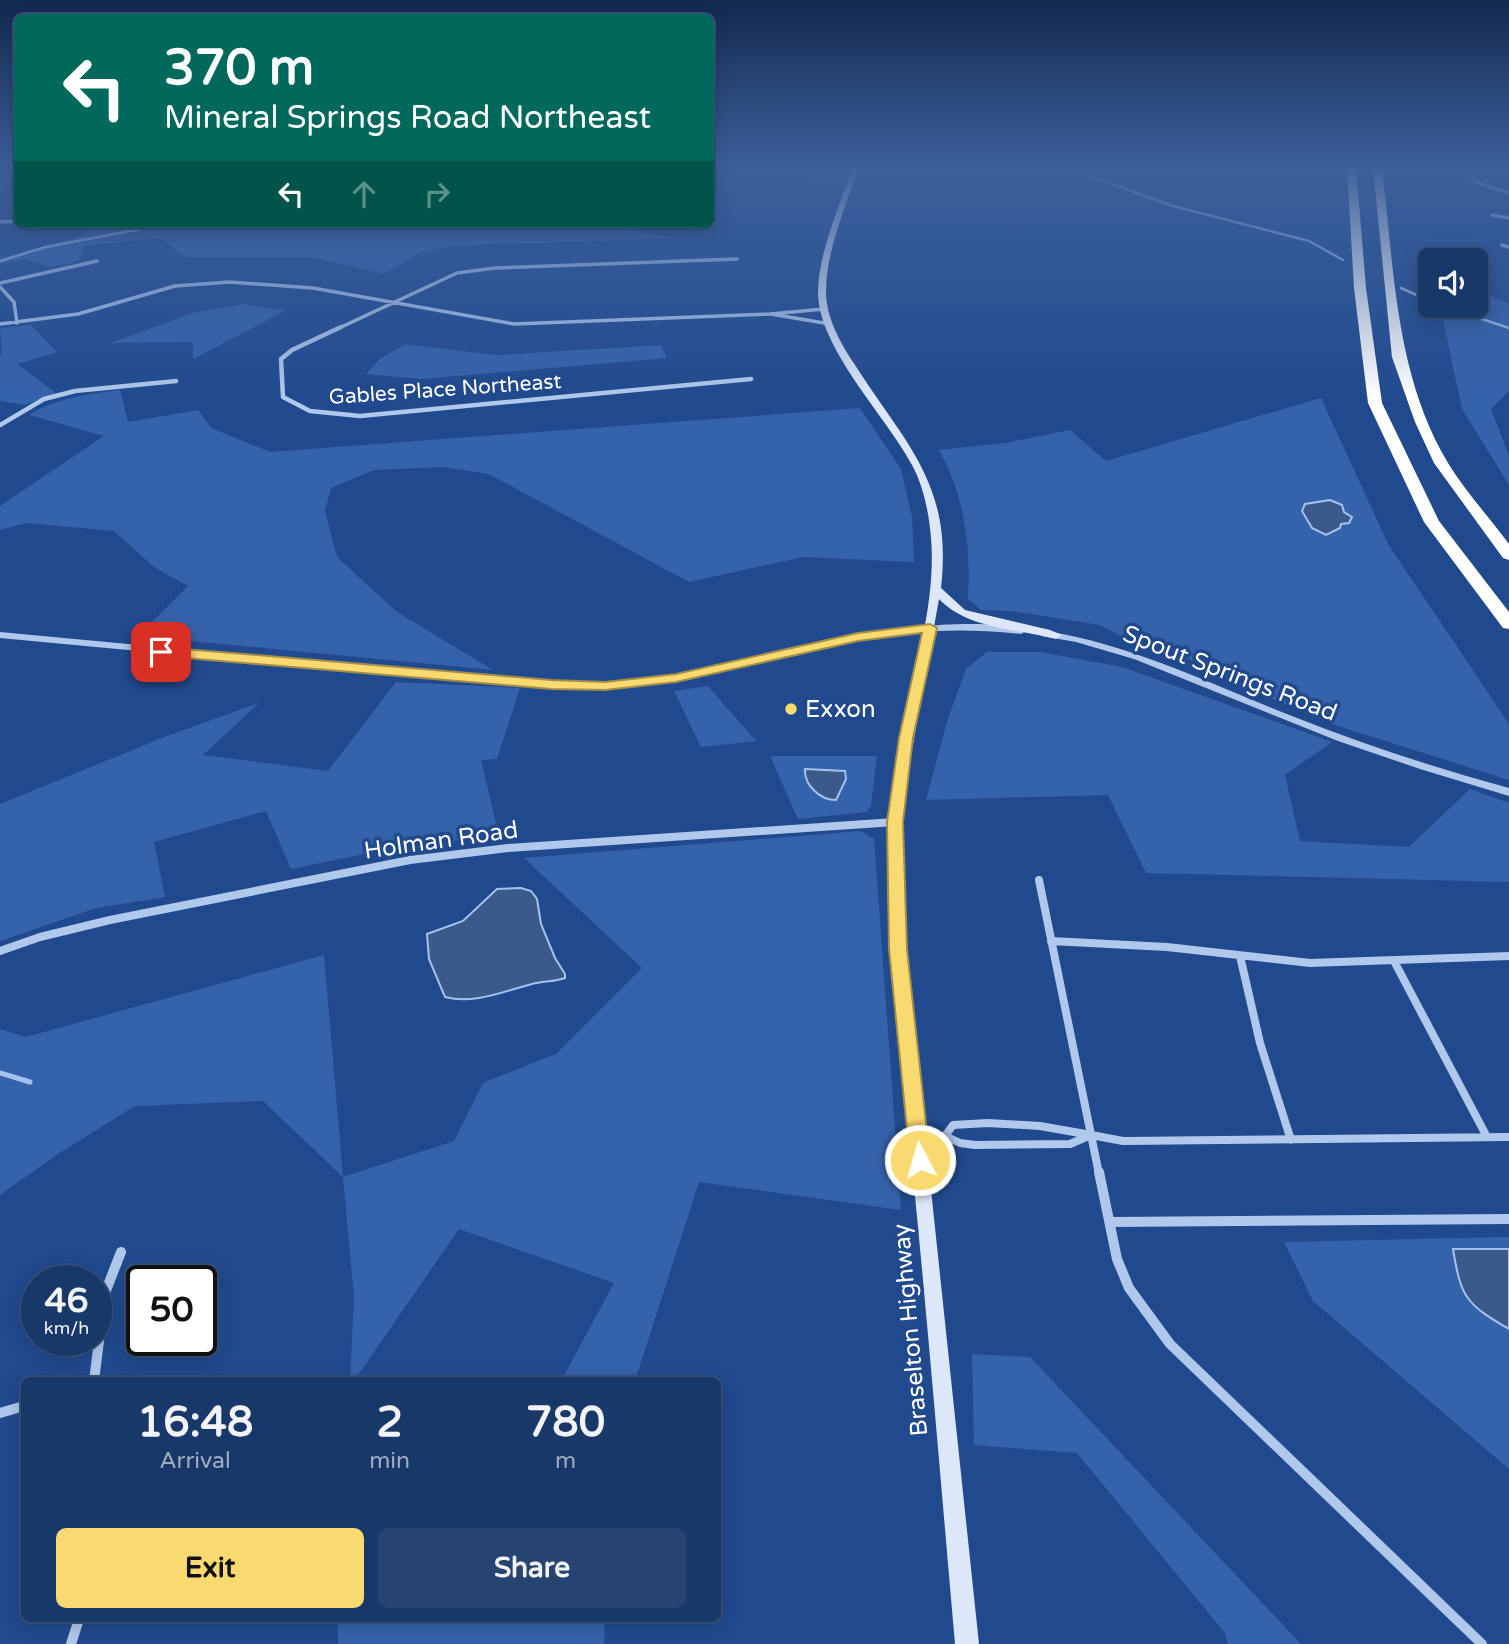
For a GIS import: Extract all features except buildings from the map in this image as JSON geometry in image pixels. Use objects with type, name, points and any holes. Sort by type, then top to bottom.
[{"type":"highway","points":[[1357,245],[1375,403],[1432,522],[1509,624]]},
{"type":"highway","points":[[1386,245],[1398,357],[1422,422],[1441,463],[1509,555]]},
{"type":"main road","name":"Braselton Highway","points":[[833,245],[825,273],[822,296],[824,309],[844,353],[919,468],[934,513],[937,547],[930,628],[906,738],[895,822],[898,949],[967,1644]]},
{"type":"main road","points":[[934,588],[949,600],[954,608],[969,615],[1036,627],[1056,635]]},
{"type":"street","points":[[1502,246],[1509,247]]},
{"type":"street","name":"Gables Place Northeast","points":[[737,258],[476,269],[448,276],[292,350],[281,359],[283,397],[298,410],[328,416],[360,416],[751,379]]},
{"type":"street","points":[[0,285],[97,261]]},
{"type":"street","points":[[0,324],[78,314],[158,289],[198,284],[290,285],[514,324],[770,314],[824,309]]},
{"type":"street","points":[[0,285],[15,303],[17,323]]},
{"type":"street","points":[[770,314],[830,324]]},
{"type":"street","points":[[0,425],[44,400],[75,391],[176,381]]},
{"type":"street","name":"Spout Springs Road","points":[[0,635],[242,660],[605,686],[676,678],[858,637],[930,628],[978,626],[1056,635],[1149,662],[1415,766],[1509,792]]},
{"type":"street","name":"Holman Road","points":[[0,951],[40,937],[110,920],[410,860],[508,848],[895,822]]},
{"type":"street","points":[[1039,880],[1117,1259],[1129,1288],[1170,1344],[1482,1644]]},
{"type":"street","points":[[1051,940],[1167,947],[1310,963],[1509,956]]},
{"type":"street","points":[[1240,956],[1260,1043],[1292,1140]]},
{"type":"street","points":[[1394,961],[1487,1137]]},
{"type":"street","points":[[945,1136],[953,1125],[974,1124],[1039,1125],[1123,1141],[1509,1137]]},
{"type":"street","points":[[918,1136],[945,1136],[960,1143],[975,1145],[1070,1144],[1091,1135]]},
{"type":"street","points":[[1110,1222],[1509,1219]]},
{"type":"street","points":[[94,1377],[105,1293],[121,1252]]},
{"type":"street","points":[[0,1413],[21,1407]]},
{"type":"street","points":[[71,1644],[78,1622]]},
{"type":"shaded area","points":[[49,245],[96,245],[84,246],[79,261],[52,267],[24,259],[0,264],[0,258]]},
{"type":"shaded area","points":[[169,245],[485,245],[448,246],[420,253],[384,274],[312,257],[185,257]]},
{"type":"shaded area","points":[[1488,295],[1509,304],[1509,391],[1491,409],[1509,456],[1509,485],[1462,409],[1443,318],[1488,318]]},
{"type":"shaded area","points":[[243,304],[285,311],[193,359],[193,342],[111,343],[193,313]]},
{"type":"shaded area","points":[[31,325],[57,352],[17,364],[56,393],[25,405],[0,401],[0,328]]},
{"type":"shaded area","points":[[405,344],[496,355],[661,345],[667,358],[422,379],[366,374],[380,359]]},
{"type":"shaded area","points":[[120,390],[128,422],[198,410],[211,428],[270,452],[860,408],[901,469],[912,517],[914,562],[803,557],[689,582],[489,474],[443,467],[374,470],[331,488],[325,511],[337,557],[397,612],[493,670],[138,636],[188,586],[154,567],[114,531],[26,523],[0,530],[0,506],[104,436],[29,415],[61,401]]},
{"type":"shaded area","points":[[1321,398],[1388,544],[1509,724],[1509,780],[1335,725],[1236,684],[1147,637],[1131,642],[1100,625],[1011,611],[981,610],[968,599],[964,523],[955,486],[939,450],[1005,443],[1070,430],[1106,461]]},
{"type":"shaded area","points":[[1330,500],[1342,505],[1344,512],[1352,517],[1349,523],[1341,524],[1340,528],[1326,535],[1312,528],[1302,511],[1305,504]]},
{"type":"shaded area","points":[[987,652],[1040,652],[1122,667],[1332,742],[1285,775],[1300,841],[1409,847],[1470,789],[1509,803],[1509,882],[1146,873],[1108,795],[926,800],[948,718],[966,669]]},
{"type":"shaded area","points":[[396,682],[520,688],[497,759],[481,760],[499,836],[403,846],[291,869],[266,811],[154,842],[165,897],[96,908],[0,941],[0,804],[167,736],[259,703],[203,755],[328,771]]},
{"type":"shaded area","points":[[708,686],[757,741],[701,747],[674,691]]},
{"type":"shaded area","points":[[770,756],[877,756],[871,806],[867,812],[798,819]]},
{"type":"shaded area","points":[[805,769],[845,771],[846,779],[836,800],[814,791],[807,781]]},
{"type":"shaded area","points":[[861,831],[874,839],[901,1210],[699,1182],[636,1377],[563,1377],[614,1283],[459,1229],[357,1377],[350,1377],[354,1296],[343,1177],[454,1141],[483,1083],[556,1054],[642,968],[524,858]]},
{"type":"shaded area","points":[[521,888],[531,891],[537,899],[541,924],[565,978],[478,998],[445,997],[429,959],[427,934],[463,921],[497,889]]},
{"type":"shaded area","points":[[324,955],[343,1177],[263,1101],[135,1106],[58,1154],[0,1195],[0,1029],[26,1037]]},
{"type":"shaded area","points":[[1509,1237],[1509,1249],[1453,1249],[1459,1279],[1468,1298],[1483,1313],[1509,1329],[1509,1469],[1313,1301],[1284,1242]]},
{"type":"shaded area","points":[[1453,1249],[1509,1249],[1509,1329],[1483,1313],[1468,1298],[1459,1279]]},
{"type":"shaded area","points":[[972,1354],[1030,1357],[1301,1644],[1228,1644],[1225,1633],[1077,1453],[974,1445]]},
{"type":"shaded area","points":[[338,1622],[605,1622],[604,1644],[338,1644]]},
{"type":"waterway","points":[[0,261],[58,245]]},
{"type":"waterway","points":[[1316,245],[1343,260]]},
{"type":"waterway","points":[[1401,288],[1418,296]]},
{"type":"waterway","points":[[1479,318],[1509,328]]},
{"type":"waterway","points":[[0,1073],[30,1082]]},
{"type":"place","name":"Exxon","points":[[791,709]]},
{"type":"route","points":[[161,652],[551,684],[605,686],[676,678],[858,637],[930,628],[906,738],[895,822],[898,949],[920,1160]]}]
